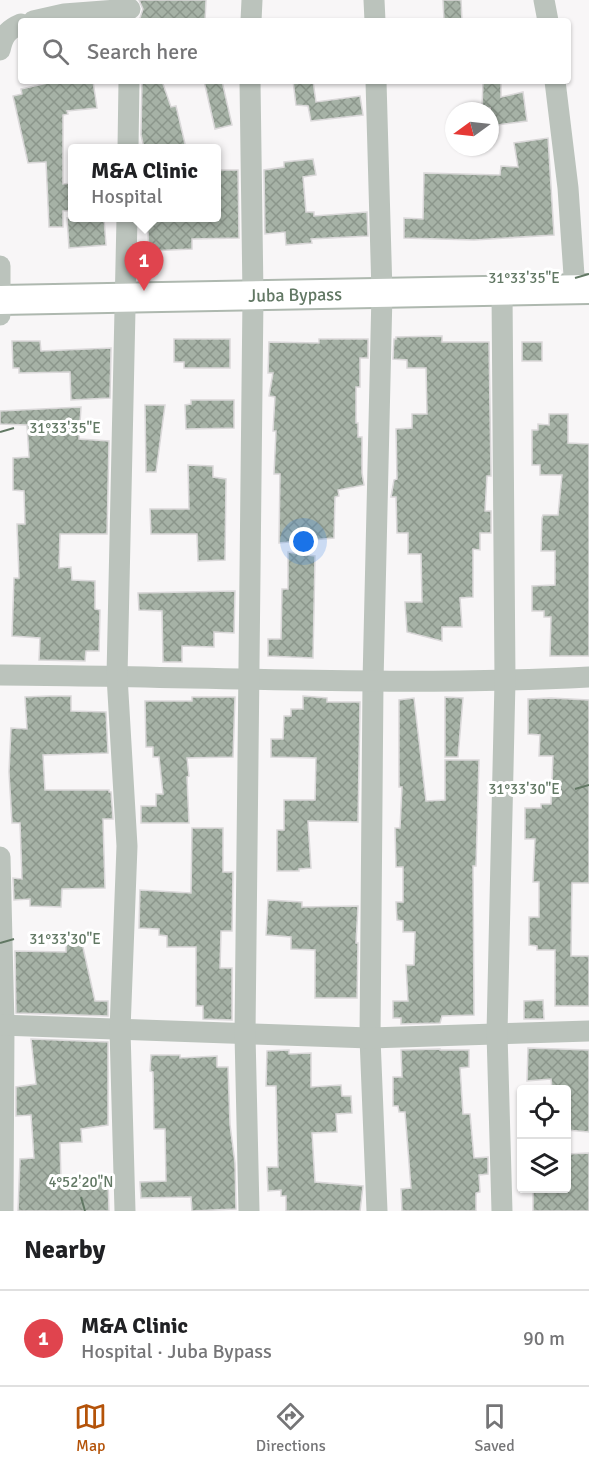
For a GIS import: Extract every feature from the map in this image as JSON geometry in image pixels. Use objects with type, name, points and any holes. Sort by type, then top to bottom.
[{"type":"main road","name":"Juba Bypass","points":[[0,300],[582,289]]},
{"type":"street","points":[[251,18],[252,0]]},
{"type":"street","points":[[374,0],[375,18]]},
{"type":"street","points":[[544,0],[547,18]]},
{"type":"street","points":[[46,18],[64,14],[130,10]]},
{"type":"street","points":[[0,50],[3,37],[10,29],[18,25]]},
{"type":"street","points":[[128,144],[129,84]]},
{"type":"street","points":[[249,1211],[245,1034],[253,296],[250,84]]},
{"type":"street","points":[[376,84],[382,293],[373,682],[370,1038],[377,1211]]},
{"type":"street","points":[[555,84],[582,289]]},
{"type":"street","points":[[125,1211],[120,1030],[127,846],[117,676],[128,222]]},
{"type":"street","points":[[0,266],[0,315]]},
{"type":"street","points":[[502,291],[505,681],[497,1033],[502,1211]]},
{"type":"street","points":[[0,675],[373,682],[505,681],[589,677]]},
{"type":"street","points":[[0,857],[3,1211]]},
{"type":"street","points":[[2,1025],[370,1038],[589,1031]]},
{"type":"building","points":[[139,0],[206,0],[205,18],[140,18],[143,9]]},
{"type":"building","points":[[443,0],[461,0],[462,18],[444,18]]},
{"type":"building","points":[[43,84],[93,84],[97,108],[67,111],[68,114],[63,115],[63,184],[68,183],[68,211],[63,211],[63,227],[49,227],[46,162],[28,163],[13,96],[22,94],[21,89]]},
{"type":"building","points":[[142,84],[163,84],[171,107],[176,106],[185,144],[143,144],[141,135]]},
{"type":"building","points":[[205,84],[223,84],[232,125],[215,129]]},
{"type":"building","points":[[293,84],[313,84],[316,102],[360,96],[363,115],[311,121],[308,106],[296,105]]},
{"type":"building","points":[[483,84],[501,84],[501,97],[523,92],[527,121],[499,125],[499,102],[482,102]]},
{"type":"building","points":[[548,138],[554,235],[474,240],[404,238],[404,218],[423,219],[424,173],[500,175],[501,166],[518,167],[514,143]]},
{"type":"building","points":[[313,159],[316,175],[303,177],[306,212],[314,212],[314,216],[367,212],[368,236],[311,239],[312,243],[286,245],[285,232],[265,234],[264,170],[284,167],[284,162]]},
{"type":"building","points":[[221,170],[238,170],[239,238],[192,239],[192,249],[149,251],[147,222],[221,222]]},
{"type":"building","points":[[67,218],[68,222],[104,222],[106,245],[69,248]]},
{"type":"building","points":[[442,336],[442,342],[489,342],[491,476],[487,476],[485,511],[491,511],[491,533],[480,533],[480,550],[473,549],[473,597],[460,598],[462,627],[442,627],[442,641],[407,632],[405,602],[422,602],[421,554],[408,554],[408,533],[397,533],[396,497],[391,497],[394,480],[397,479],[396,429],[412,428],[412,414],[427,414],[426,368],[407,368],[407,360],[393,359],[394,339],[396,337]]},
{"type":"building","points":[[174,339],[230,339],[230,368],[184,368],[184,362],[174,362]]},
{"type":"building","points":[[319,339],[368,339],[368,358],[360,358],[360,387],[356,387],[356,423],[358,423],[358,437],[362,437],[364,485],[338,490],[339,496],[335,497],[334,538],[279,543],[280,474],[274,474],[275,397],[269,396],[273,373],[268,373],[269,342],[319,343]]},
{"type":"building","points":[[12,341],[40,341],[41,351],[111,348],[110,398],[71,400],[70,372],[19,373],[19,368],[13,368]]},
{"type":"building","points":[[522,342],[542,342],[542,361],[522,361]]},
{"type":"building","points":[[191,400],[234,400],[234,428],[186,429],[185,405],[191,404]]},
{"type":"building","points":[[145,405],[165,405],[156,472],[146,472]]},
{"type":"building","points":[[81,407],[79,439],[109,441],[107,534],[60,534],[59,568],[71,567],[72,580],[95,581],[95,609],[100,610],[99,651],[86,651],[85,661],[39,660],[40,638],[12,636],[14,578],[19,578],[17,524],[25,524],[24,491],[13,490],[13,458],[29,457],[27,425],[0,424],[0,411]]},
{"type":"building","points":[[549,414],[568,414],[568,443],[589,444],[589,656],[550,656],[551,617],[544,617],[544,611],[532,611],[532,586],[555,585],[555,551],[541,551],[542,518],[543,515],[558,515],[562,475],[540,475],[540,465],[532,465],[532,430],[538,430],[538,424],[549,425]]},
{"type":"building","points":[[188,465],[213,466],[213,477],[226,479],[225,560],[198,561],[197,534],[151,534],[150,509],[189,509]]},
{"type":"building","points":[[288,552],[315,556],[313,658],[268,656],[268,639],[281,639],[282,589],[288,589]]},
{"type":"building","points":[[235,591],[234,633],[214,632],[214,647],[182,646],[182,662],[163,662],[162,611],[139,610],[138,593]]},
{"type":"building","points":[[71,696],[71,711],[106,712],[108,753],[43,755],[45,790],[109,790],[113,819],[103,819],[105,888],[62,889],[61,907],[30,906],[30,899],[14,900],[13,878],[22,879],[20,823],[12,823],[9,772],[11,728],[27,729],[25,697]]},
{"type":"building","points":[[303,696],[327,698],[327,702],[360,702],[358,822],[308,821],[311,868],[299,869],[299,871],[277,871],[277,830],[284,830],[284,800],[315,800],[316,758],[271,757],[271,739],[283,739],[284,716],[291,716],[291,709],[303,709]]},
{"type":"building","points":[[192,697],[235,697],[233,757],[187,758],[189,823],[141,823],[141,806],[156,806],[156,794],[163,794],[159,757],[153,757],[153,747],[146,747],[145,701],[192,701]]},
{"type":"building","points":[[445,697],[463,698],[458,757],[445,757]]},
{"type":"building","points":[[414,698],[426,801],[445,800],[445,760],[479,760],[476,866],[473,866],[474,1015],[442,1016],[440,1023],[401,1024],[401,1018],[393,1018],[393,1001],[408,1001],[406,965],[414,965],[415,932],[403,932],[403,921],[397,920],[396,902],[403,902],[403,867],[396,867],[395,828],[400,828],[402,787],[399,787],[399,700]]},
{"type":"building","points":[[528,699],[589,700],[589,883],[572,883],[571,956],[589,956],[589,1006],[555,1006],[555,950],[537,950],[537,946],[529,945],[529,917],[539,917],[539,882],[533,882],[535,839],[525,839],[525,808],[541,808],[541,804],[551,804],[553,756],[539,756],[540,735],[528,734]]},
{"type":"building","points":[[192,828],[223,828],[223,872],[233,872],[232,931],[221,931],[220,968],[232,968],[232,1020],[203,1019],[203,1006],[196,1006],[196,947],[167,947],[167,936],[159,935],[159,929],[139,928],[140,890],[191,893]]},
{"type":"building","points":[[268,900],[302,902],[302,907],[358,906],[357,998],[315,998],[315,950],[291,949],[291,937],[266,935]]},
{"type":"building","points":[[82,943],[95,1001],[108,1001],[108,1016],[16,1013],[15,951],[66,952],[66,944]]},
{"type":"building","points":[[543,1000],[544,1019],[524,1019],[524,1001]]},
{"type":"building","points":[[31,1039],[108,1042],[108,1125],[81,1129],[82,1142],[60,1143],[61,1181],[108,1181],[109,1211],[18,1211],[20,1159],[34,1158],[31,1115],[16,1116],[16,1087],[36,1084]]},
{"type":"building","points":[[528,1048],[589,1050],[589,1132],[571,1130],[571,1085],[552,1085],[551,1079],[527,1081]]},
{"type":"building","points":[[289,1050],[289,1054],[311,1053],[311,1087],[341,1085],[342,1096],[351,1096],[352,1113],[336,1114],[337,1132],[312,1133],[315,1182],[363,1186],[360,1211],[286,1211],[286,1196],[281,1196],[281,1190],[268,1191],[267,1167],[278,1167],[276,1086],[266,1086],[267,1051]]},
{"type":"building","points":[[401,1050],[469,1050],[469,1067],[460,1068],[463,1114],[470,1114],[474,1158],[488,1157],[488,1174],[479,1175],[480,1192],[476,1193],[476,1211],[402,1211],[401,1189],[411,1188],[405,1112],[399,1112],[398,1106],[393,1106],[393,1077],[402,1077]]},
{"type":"building","points":[[151,1055],[180,1055],[180,1058],[217,1056],[217,1067],[228,1067],[236,1209],[192,1211],[191,1197],[141,1198],[140,1182],[166,1181],[165,1129],[154,1129]]},
{"type":"building","points":[[589,1153],[589,1211],[533,1211],[533,1193],[571,1193],[571,1154]]},
{"type":"place","name":"M&A Clinic","points":[[144,291]]}]
